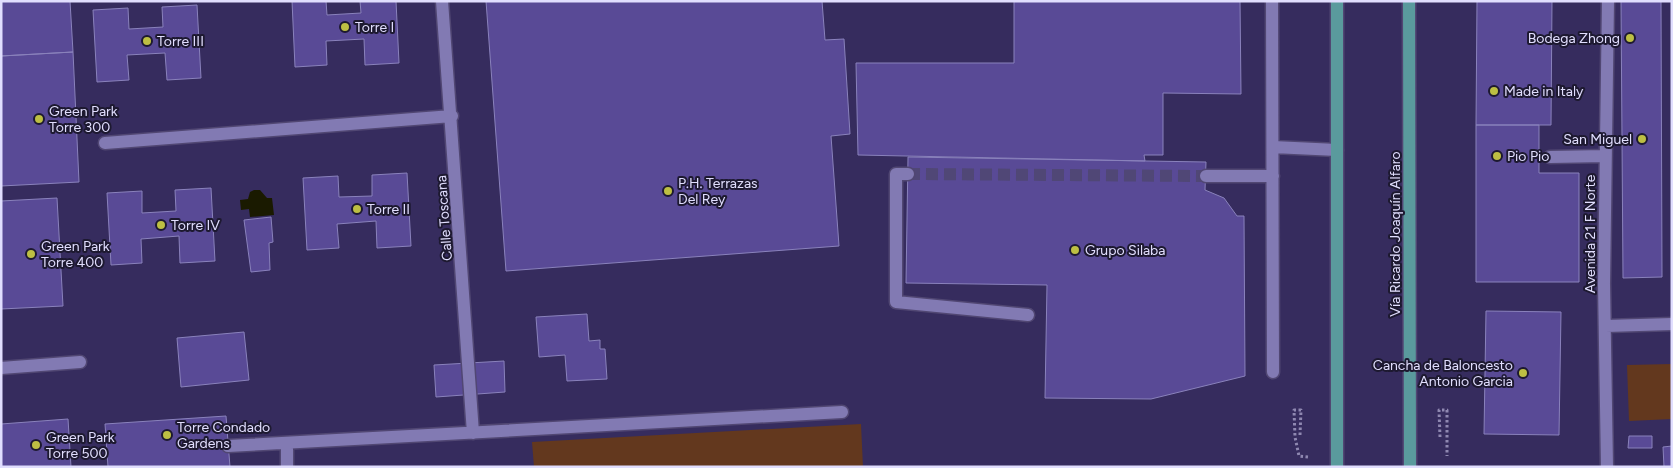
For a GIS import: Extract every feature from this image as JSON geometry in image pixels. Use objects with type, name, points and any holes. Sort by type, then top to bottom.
[{"type":"main road","points":[[1337,1],[1337,467]]},
{"type":"main road","name":"Vía Ricardo Joaquín Alfaro","points":[[1409,1],[1410,467]]},
{"type":"street","name":"Calle Toscana","points":[[442,1],[474,432]]},
{"type":"street","points":[[1272,1],[1273,372]]},
{"type":"street","name":"Avenida 21 F Norte","points":[[1607,467],[1604,284],[1608,1]]},
{"type":"street","points":[[105,143],[452,116]]},
{"type":"street","points":[[1273,147],[1337,150]]},
{"type":"street","points":[[1550,157],[1605,156]]},
{"type":"street","points":[[908,174],[896,174],[896,302],[1028,315]]},
{"type":"street","points":[[1206,176],[1273,176]]},
{"type":"street","points":[[1606,326],[1672,324]]},
{"type":"street","points":[[1,368],[80,362]]},
{"type":"street","points":[[228,446],[842,412]]},
{"type":"street","points":[[287,443],[287,467]]},
{"type":"path","points":[[1300,435],[1301,410],[1294,410],[1295,437],[1299,456],[1308,457]]},
{"type":"path","points":[[1440,437],[1439,410],[1447,410],[1448,456]]},
{"type":"shaded area","points":[[260,190],[267,198],[272,198],[274,215],[250,217],[249,209],[241,210],[240,200],[248,199],[250,192]]},
{"type":"shaded area","points":[[1672,364],[1672,419],[1629,421],[1627,365]]},
{"type":"shaded area","points":[[861,424],[863,467],[534,467],[532,442]]},
{"type":"building","points":[[1,1],[70,1],[73,52],[1,56]]},
{"type":"building","name":"Torre I","points":[[292,1],[326,1],[327,15],[361,13],[360,1],[396,1],[399,63],[365,65],[364,39],[326,41],[327,65],[295,67]]},
{"type":"building","name":"P.H. Terrazas Del Rey","points":[[486,1],[822,1],[825,40],[844,39],[850,134],[831,136],[839,246],[506,271]]},
{"type":"building","points":[[1014,1],[1240,1],[1241,94],[1163,93],[1163,155],[1144,155],[1145,161],[858,155],[856,63],[1014,63]]},
{"type":"building","points":[[1477,1],[1552,1],[1551,125],[1476,125]]},
{"type":"building","name":"San Miguel","points":[[1621,1],[1661,1],[1662,277],[1623,278]]},
{"type":"building","name":"Torre III","points":[[197,5],[201,78],[167,80],[165,53],[127,55],[129,80],[97,82],[93,10],[128,8],[129,29],[163,27],[162,7]]},
{"type":"building","name":"Green Park Torre 300","points":[[73,52],[79,182],[1,186],[1,56]]},
{"type":"building","points":[[1476,125],[1539,125],[1539,173],[1579,173],[1579,282],[1476,282]]},
{"type":"building","name":"Grupo Silaba","points":[[908,157],[1206,162],[1205,190],[1224,198],[1237,216],[1244,216],[1245,376],[1151,399],[1045,398],[1047,285],[906,283]]},
{"type":"building","name":"Torre II","points":[[407,173],[411,246],[377,248],[376,221],[337,224],[339,248],[307,250],[303,178],[338,176],[339,197],[372,196],[372,175]]},
{"type":"building","name":"Torre IV","points":[[211,188],[215,261],[180,263],[179,236],[141,239],[142,263],[111,265],[107,193],[142,191],[142,213],[176,211],[175,190]]},
{"type":"building","name":"Green Park Torre 400","points":[[57,198],[63,306],[1,309],[1,201]]},
{"type":"building","points":[[271,217],[273,242],[269,243],[270,270],[251,272],[244,220]]},
{"type":"building","name":"Cancha de Baloncesto Antonio Garcia","points":[[1486,311],[1561,312],[1559,435],[1484,434]]},
{"type":"building","points":[[587,314],[589,341],[600,340],[600,349],[605,349],[607,379],[567,381],[565,355],[539,357],[536,317]]},
{"type":"building","points":[[244,332],[249,380],[181,387],[177,338]]},
{"type":"building","points":[[504,361],[505,392],[436,397],[434,365]]},
{"type":"building","name":"Torre Condado Gardens","points":[[226,416],[230,467],[108,467],[105,424]]},
{"type":"building","name":"Green Park Torre 500","points":[[68,419],[71,467],[1,467],[1,424]]},
{"type":"building","points":[[1629,436],[1652,436],[1652,448],[1628,448]]},
{"type":"building","points":[[1672,446],[1672,467],[1664,467],[1663,447]]},
{"type":"tunnel","points":[[908,174],[1206,176]]},
{"type":"place","name":"Torre I","points":[[345,27]]},
{"type":"place","name":"Bodega Zhong","points":[[1630,38]]},
{"type":"place","name":"Torre III","points":[[147,41]]},
{"type":"place","name":"Made in Italy","points":[[1494,91]]},
{"type":"place","name":"Green Park Torre 300","points":[[39,119]]},
{"type":"place","name":"San Miguel","points":[[1642,139]]},
{"type":"place","name":"Pio Pio","points":[[1497,156]]},
{"type":"place","name":"P.H. Terrazas Del Rey","points":[[668,191]]},
{"type":"place","name":"Torre II","points":[[357,209]]},
{"type":"place","name":"Torre IV","points":[[161,225]]},
{"type":"place","name":"Grupo Silaba","points":[[1075,250]]},
{"type":"place","name":"Green Park Torre 400","points":[[31,254]]},
{"type":"place","name":"Cancha de Baloncesto Antonio Garcia","points":[[1523,373]]},
{"type":"place","name":"Torre Condado Gardens","points":[[167,435]]},
{"type":"place","name":"Green Park Torre 500","points":[[36,445]]}]
